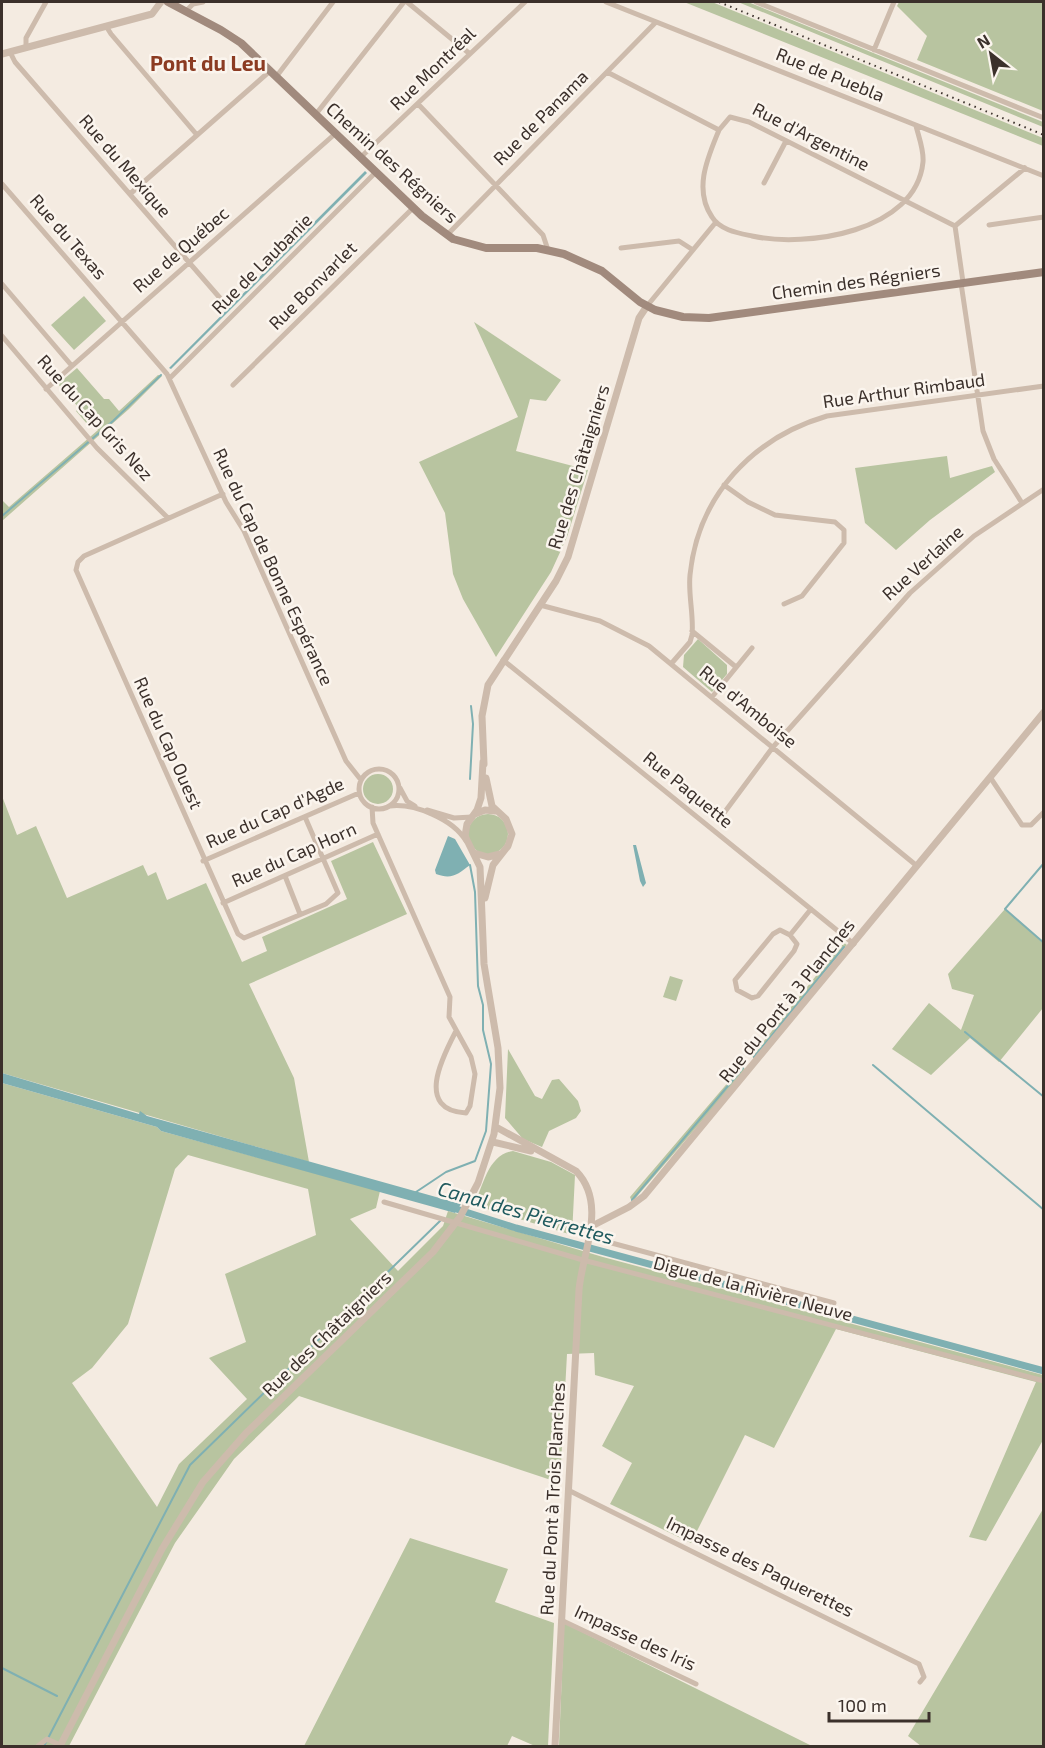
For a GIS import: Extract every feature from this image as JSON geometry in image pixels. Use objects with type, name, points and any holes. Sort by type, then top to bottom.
[{"type":"main road","name":"Chemin des Régniers","points":[[172,3],[232,36],[413,207],[447,235],[465,244],[486,248],[548,250],[596,267],[647,306],[674,316],[701,318],[1044,272]]},
{"type":"street","points":[[26,48],[26,38],[46,2]]},
{"type":"street","points":[[2,54],[152,14],[161,2]]},
{"type":"street","points":[[186,11],[194,4],[202,2]]},
{"type":"street","points":[[130,194],[197,135],[273,74],[333,2]]},
{"type":"street","points":[[316,114],[405,2],[470,54]]},
{"type":"street","name":"Rue Montréal","points":[[361,158],[525,2]]},
{"type":"street","name":"Rue de Puebla","points":[[606,2],[1044,176]]},
{"type":"street","points":[[756,2],[1044,118]]},
{"type":"street","points":[[874,50],[894,2]]},
{"type":"street","name":"Rue de Panama","points":[[447,235],[656,22]]},
{"type":"street","points":[[106,26],[197,135]]},
{"type":"street","name":"Rue du Mexique","points":[[10,52],[15,62],[220,298]]},
{"type":"street","points":[[607,72],[719,130],[709,156],[703,184],[706,205],[716,222],[731,231],[770,240],[814,240],[856,229],[886,214],[905,200],[923,165],[916,126]]},
{"type":"street","points":[[418,104],[543,235],[548,250]]},
{"type":"street","name":"Rue d'Argentine","points":[[719,130],[724,121],[734,117],[955,226]]},
{"type":"street","name":"Rue de Québec","points":[[46,389],[336,133]]},
{"type":"street","points":[[764,183],[786,141]]},
{"type":"street","points":[[1022,502],[989,448],[976,396],[955,226],[1025,168]]},
{"type":"street","name":"Rue de Laubanie","points":[[170,378],[376,172]]},
{"type":"street","name":"Rue du Texas","points":[[2,184],[160,365]]},
{"type":"street","name":"Rue Bonvarlet","points":[[233,385],[413,207]]},
{"type":"street","points":[[989,225],[1044,218]]},
{"type":"street","points":[[647,306],[716,222]]},
{"type":"street","points":[[621,249],[679,241],[693,250]]},
{"type":"street","points":[[2,285],[72,366]]},
{"type":"street","name":"Rue des Châtaigniers","points":[[55,1743],[166,1541],[203,1482],[246,1433],[433,1252],[458,1220],[470,1200],[493,1142],[500,1100],[499,1062],[486,980],[480,867],[466,842],[466,827],[481,798],[484,701],[490,680],[561,572],[571,549],[639,318],[647,306]]},
{"type":"street","name":"Rue du Cap Gris Nez","points":[[2,336],[97,448],[168,518]]},
{"type":"street","name":"Rue du Cap de Bonne Espérance","points":[[160,365],[170,378],[223,494],[244,531],[345,761],[361,780]]},
{"type":"street","name":"Rue Arthur Rimbaud","points":[[692,631],[690,585],[693,554],[706,516],[724,485],[738,468],[765,444],[817,419],[842,413],[1044,386]]},
{"type":"street","points":[[724,485],[770,513],[792,519],[835,522],[844,530],[845,540],[842,546],[802,596],[784,604]]},
{"type":"street","name":"Rue Verlaine","points":[[721,817],[773,747],[835,675],[924,579],[974,536],[1044,489]]},
{"type":"street","points":[[168,518],[223,494]]},
{"type":"street","name":"Rue du Cap Ouest","points":[[168,518],[84,556],[78,562],[77,573],[203,861],[238,934],[244,938],[300,914]]},
{"type":"street","name":"Rue d'Amboise","points":[[540,605],[618,629],[645,643],[917,866]]},
{"type":"street","points":[[671,664],[690,642],[692,631],[736,667]]},
{"type":"street","points":[[712,696],[752,648]]},
{"type":"street","name":"Rue Paquette","points":[[503,660],[854,944]]},
{"type":"street","name":"Rue du Pont à 3 Planches","points":[[591,1230],[644,1196],[1044,712]]},
{"type":"street","name":"Rue des Châtaigniers","points":[[483,762],[490,800],[495,811],[506,819],[511,831],[509,843],[490,871],[483,910]]},
{"type":"street","points":[[466,842],[452,826],[431,815],[403,806],[372,807],[364,802],[359,793],[361,780],[368,772],[380,769],[392,774],[407,801],[413,805],[454,818],[473,816],[485,810],[495,811]]},
{"type":"street","points":[[990,777],[1022,825],[1031,825],[1044,812]]},
{"type":"street","points":[[388,807],[396,799],[399,785]]},
{"type":"street","name":"Rue du Cap d'Agde","points":[[203,861],[359,793]]},
{"type":"street","points":[[372,807],[373,823],[450,997],[449,1017],[471,1057],[475,1074],[470,1107],[466,1113],[447,1107],[438,1096],[435,1084],[437,1069],[456,1031]]},
{"type":"street","points":[[285,876],[300,914],[334,899],[338,893],[305,817]]},
{"type":"street","name":"Rue du Cap Horn","points":[[223,903],[378,834]]},
{"type":"street","points":[[474,853],[488,857],[500,854]]},
{"type":"street","points":[[790,935],[811,909]]},
{"type":"street","points":[[780,930],[790,935],[796,948],[758,996],[753,998],[736,990],[735,980],[773,934],[780,930]]},
{"type":"street","points":[[496,1127],[573,1169],[583,1180],[591,1208],[591,1230],[584,1256]]},
{"type":"street","points":[[493,1142],[548,1157]]},
{"type":"street","name":"Digue de la Rivière Neuve","points":[[384,1202],[458,1220],[1044,1381]]},
{"type":"street","name":"Digue de la Rivière Neuve","points":[[591,1230],[608,1242],[834,1303]]},
{"type":"street","name":"Rue du Pont à Trois Planches","points":[[555,1746],[568,1490],[584,1256]]},
{"type":"street","name":"Impasse des Paquerettes","points":[[568,1490],[919,1664],[924,1677],[920,1682]]},
{"type":"street","name":"Impasse des Iris","points":[[561,1620],[696,1684]]},
{"type":"street","points":[[38,1746],[55,1743]]},
{"type":"green space","points":[[684,2],[712,2],[1043,138],[1043,146]]},
{"type":"green space","points":[[738,2],[748,2],[1043,122],[1043,127]]},
{"type":"green space","points":[[899,2],[1043,2],[1043,111],[917,60],[927,36],[897,6]]},
{"type":"green space","points":[[84,296],[106,321],[74,350],[51,325]]},
{"type":"green space","points":[[474,322],[561,380],[546,401],[530,399],[516,451],[588,470],[567,537],[551,572],[496,657],[463,599],[453,574],[445,513],[419,462],[518,417]]},
{"type":"green space","points":[[77,368],[104,399],[109,399],[119,411],[158,375],[162,376],[129,409],[2,521],[2,500],[9,507],[98,430],[92,423],[88,425],[76,411],[79,408],[58,384]]},
{"type":"green space","points":[[947,456],[950,478],[992,466],[995,472],[930,520],[896,550],[865,523],[855,468]]},
{"type":"green space","points":[[698,639],[727,665],[727,674],[712,692],[683,667],[684,655]]},
{"type":"green space","points":[[378,774],[389,778],[393,789],[389,800],[378,804],[367,800],[363,789],[367,778]]},
{"type":"green space","points":[[2,796],[17,835],[36,826],[67,898],[143,865],[148,876],[156,872],[167,900],[206,883],[242,962],[267,951],[262,937],[347,899],[331,861],[373,842],[407,914],[249,984],[294,1078],[309,1162],[2,1073]]},
{"type":"green space","points":[[488,814],[502,820],[508,834],[502,848],[488,854],[474,848],[468,834],[474,820]]},
{"type":"green space","points":[[1005,909],[1043,943],[1043,1008],[999,1062],[970,1038],[931,1075],[892,1049],[929,1003],[961,1030],[974,995],[952,989],[948,974]]},
{"type":"green space","points":[[843,942],[847,945],[754,1059],[752,1056]]},
{"type":"green space","points":[[670,976],[683,980],[676,1001],[663,997]]},
{"type":"green space","points":[[508,1049],[535,1096],[542,1099],[552,1080],[559,1079],[578,1101],[581,1111],[576,1118],[549,1131],[542,1147],[523,1139],[505,1118]]},
{"type":"green space","points":[[742,1066],[746,1070],[632,1202],[630,1197]]},
{"type":"green space","points":[[2,1083],[157,1127],[161,1131],[380,1191],[376,1208],[350,1219],[398,1271],[443,1226],[448,1211],[603,1257],[1043,1375],[1043,1440],[986,1541],[969,1537],[1036,1382],[836,1329],[774,1448],[745,1435],[691,1543],[610,1504],[632,1463],[602,1446],[634,1386],[595,1375],[594,1353],[567,1354],[560,1483],[299,1396],[234,1459],[175,1543],[69,1746],[2,1746]],"holes":[[[188,1155],[308,1189],[316,1235],[225,1274],[246,1342],[209,1358],[247,1399],[179,1464],[157,1507],[72,1383],[92,1368],[128,1324],[175,1169]]]},
{"type":"green space","points":[[513,1151],[551,1162],[575,1175],[572,1235],[474,1205],[492,1164],[498,1158]]},
{"type":"green space","points":[[1043,1509],[1043,1746],[921,1746],[908,1736]]},
{"type":"green space","points":[[410,1538],[508,1569],[495,1602],[554,1623],[548,1746],[535,1746],[512,1736],[507,1746],[304,1746]]},
{"type":"green space","points":[[564,1623],[812,1746],[559,1746]]},
{"type":"water","points":[[365,171],[367,173],[171,369],[169,368]]},
{"type":"water","points":[[448,836],[455,839],[470,865],[451,876],[436,874],[435,870]]},
{"type":"water","points":[[633,845],[636,845],[646,883],[643,887],[640,881]]},
{"type":"water","points":[[2,1073],[139,1114],[140,1111],[147,1116],[461,1204],[455,1213],[161,1131],[157,1127],[2,1083]]},
{"type":"waterway","points":[[2,516],[113,421],[161,375]]},
{"type":"waterway","points":[[470,779],[473,724],[471,706]]},
{"type":"waterway","points":[[1044,863],[1005,909],[1044,943]]},
{"type":"waterway","points":[[416,1192],[446,1172],[475,1161],[486,1131],[491,1064],[483,1030],[483,1005],[478,986],[475,892],[470,865]]},
{"type":"waterway","points":[[754,1057],[844,947]]},
{"type":"waterway","points":[[965,1032],[1044,1097]]},
{"type":"waterway","points":[[873,1065],[1044,1210]]},
{"type":"waterway","points":[[632,1200],[743,1068]]},
{"type":"waterway","name":"Canal des Pierrettes","points":[[450,1207],[516,1228],[1044,1371]]},
{"type":"waterway","points":[[44,1746],[190,1465],[440,1221]]},
{"type":"waterway","points":[[2,1668],[57,1696]]},
{"type":"railway","points":[[719,2],[1044,135]]},
{"type":"district","name":"Pont du Leu","points":[[208,64]]}]
